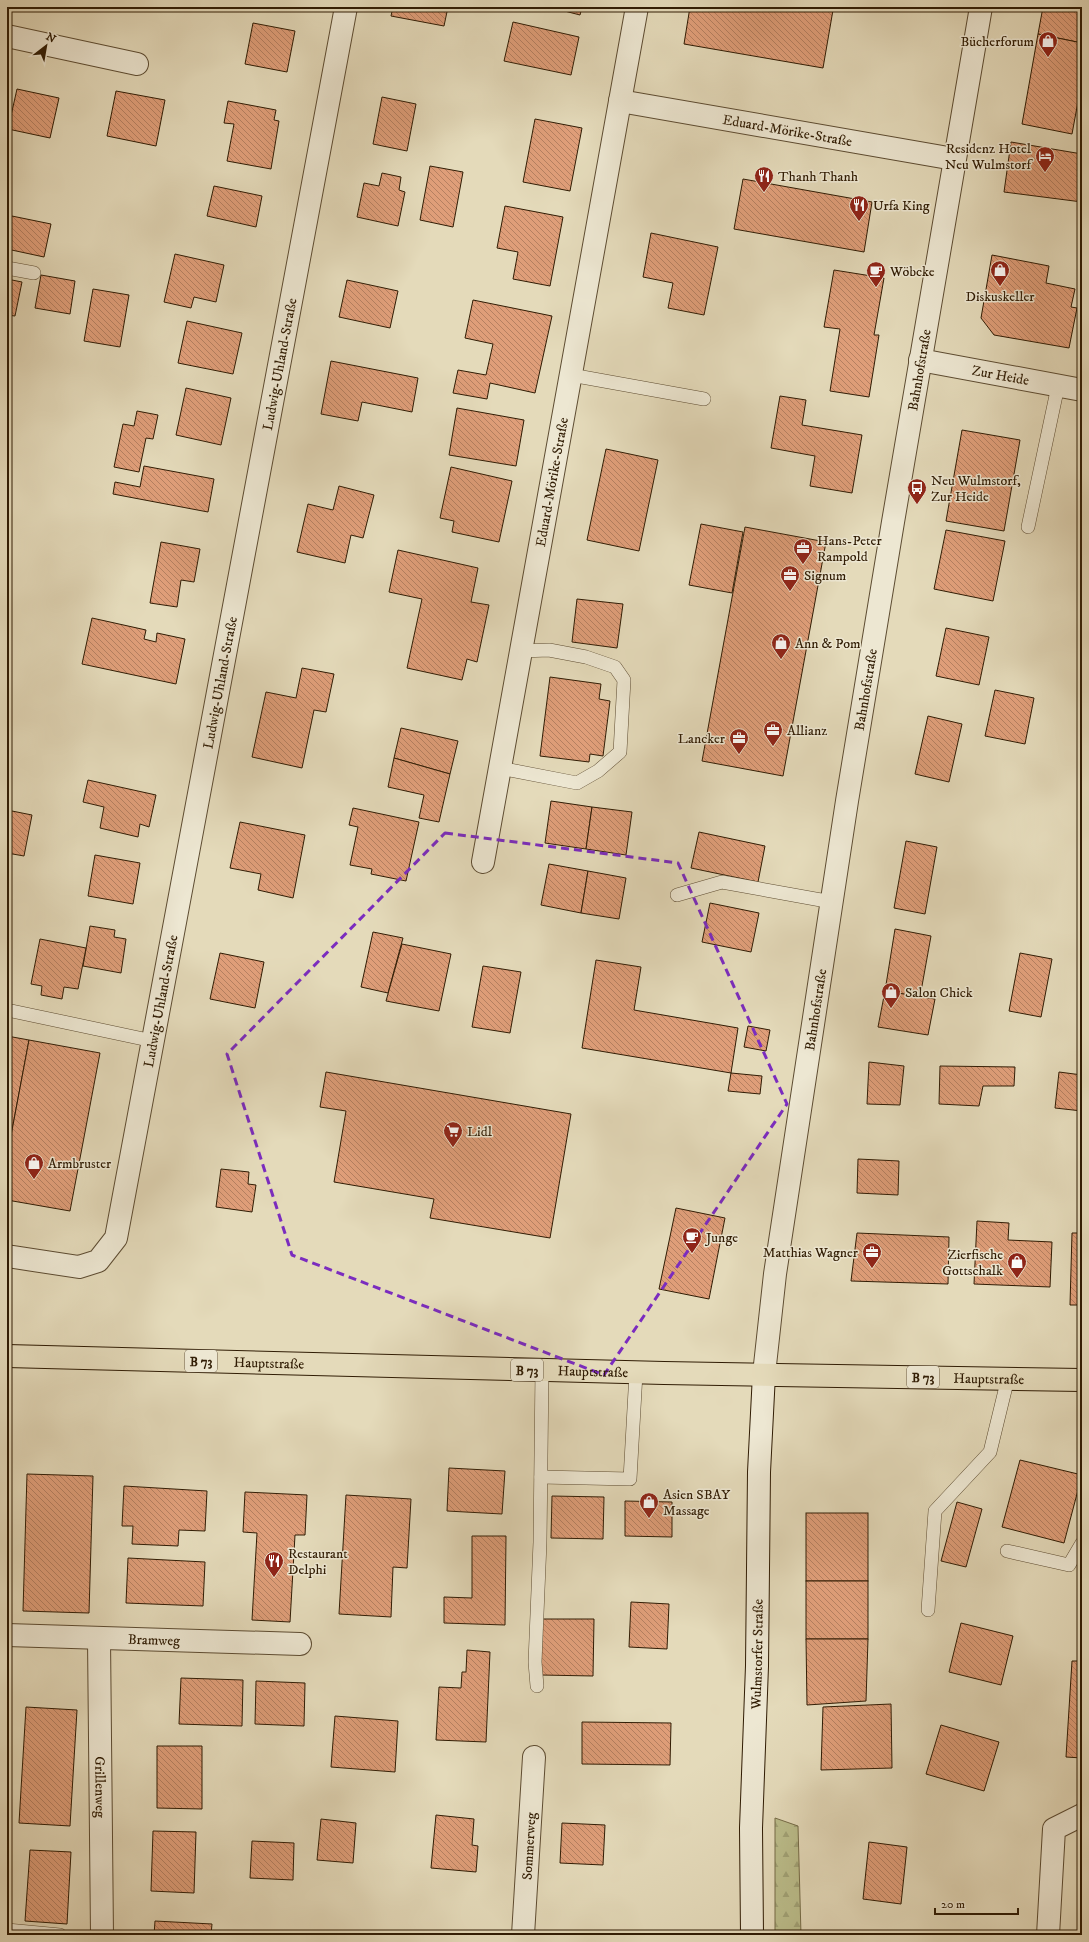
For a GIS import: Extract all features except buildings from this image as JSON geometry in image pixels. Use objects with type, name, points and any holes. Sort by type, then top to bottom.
[{"type":"main road","name":"Hauptstraße","points":[[7,1356],[636,1373],[1082,1380]]},
{"type":"street","name":"Ludwig-Uhland-Straße","points":[[7,1256],[79,1267],[98,1261],[116,1238],[346,7]]},
{"type":"street","name":"Eduard-Mörike-Straße","points":[[483,862],[637,7]]},
{"type":"street","name":"Bahnhofstraße","points":[[764,1374],[775,1274],[832,902],[920,360],[980,7]]},
{"type":"street","points":[[7,36],[137,64]]},
{"type":"street","name":"Eduard-Mörike-Straße","points":[[620,101],[954,159]]},
{"type":"street","name":"Zur Heide","points":[[920,360],[1082,390]]},
{"type":"street","name":"Wulmstorfer Straße","points":[[752,1935],[751,1828],[757,1666],[759,1472],[764,1374]]},
{"type":"street","name":"Bramweg","points":[[7,1635],[300,1644]]},
{"type":"street","name":"Grillenweg","points":[[99,1639],[102,1935]]},
{"type":"street","name":"Sommerweg","points":[[523,1935],[534,1757]]},
{"type":"street","points":[[1048,1935],[1054,1829],[1082,1814]]},
{"type":"lane","points":[[7,268],[34,273]]},
{"type":"lane","points":[[571,375],[704,399]]},
{"type":"lane","points":[[1028,527],[1058,386]]},
{"type":"lane","points":[[499,768],[577,783],[598,771],[620,752],[624,680],[615,667],[586,657],[549,650],[521,651]]},
{"type":"lane","points":[[677,895],[722,882],[832,902]]},
{"type":"lane","points":[[7,1010],[153,1041]]},
{"type":"lane","points":[[537,1686],[535,1662],[541,1477],[542,1370]]},
{"type":"lane","points":[[541,1477],[630,1479],[636,1373]]},
{"type":"lane","points":[[928,1610],[935,1511],[990,1452],[1008,1378]]},
{"type":"lane","points":[[1007,1550],[1069,1565],[1082,1543]]},
{"type":"lane","points":[[7,1930],[60,1935]]},
{"type":"highlighted area","points":[[445,833],[678,863],[787,1104],[604,1375],[292,1255],[227,1054]]},
{"type":"green space","points":[[775,1818],[798,1826],[801,1935],[775,1935]]},
{"type":"place","name":"Bücherforum","points":[[1048,58]]},
{"type":"place","name":"Residenz Hotel Neu Wulmstorf","points":[[1045,173]]},
{"type":"place","name":"Thanh Thanh","points":[[764,193]]},
{"type":"place","name":"Urfa King","points":[[859,222]]},
{"type":"place","name":"Diskuskeller","points":[[1000,287]]},
{"type":"place","name":"Wöbcke","points":[[876,288]]},
{"type":"place","name":"Neu Wulmstorf, Zur Heide","points":[[917,505]]},
{"type":"place","name":"Hans-Peter Rampold","points":[[803,565]]},
{"type":"place","name":"Signum","points":[[790,592]]},
{"type":"place","name":"Ann & Pom","points":[[781,660]]},
{"type":"place","name":"Allianz","points":[[773,747]]},
{"type":"place","name":"Lancker","points":[[739,755]]},
{"type":"place","name":"Salon Chick","points":[[891,1009]]},
{"type":"place","name":"Lidl","points":[[453,1148]]},
{"type":"place","name":"Armbruster","points":[[34,1180]]},
{"type":"place","name":"Junge","points":[[692,1254]]},
{"type":"place","name":"Matthias Wagner","points":[[872,1269]]},
{"type":"place","name":"Zierfische Gottschalk","points":[[1017,1279]]},
{"type":"place","name":"Asien SBAY Massage","points":[[649,1519]]},
{"type":"place","name":"Restaurant Delphi","points":[[274,1578]]}]
